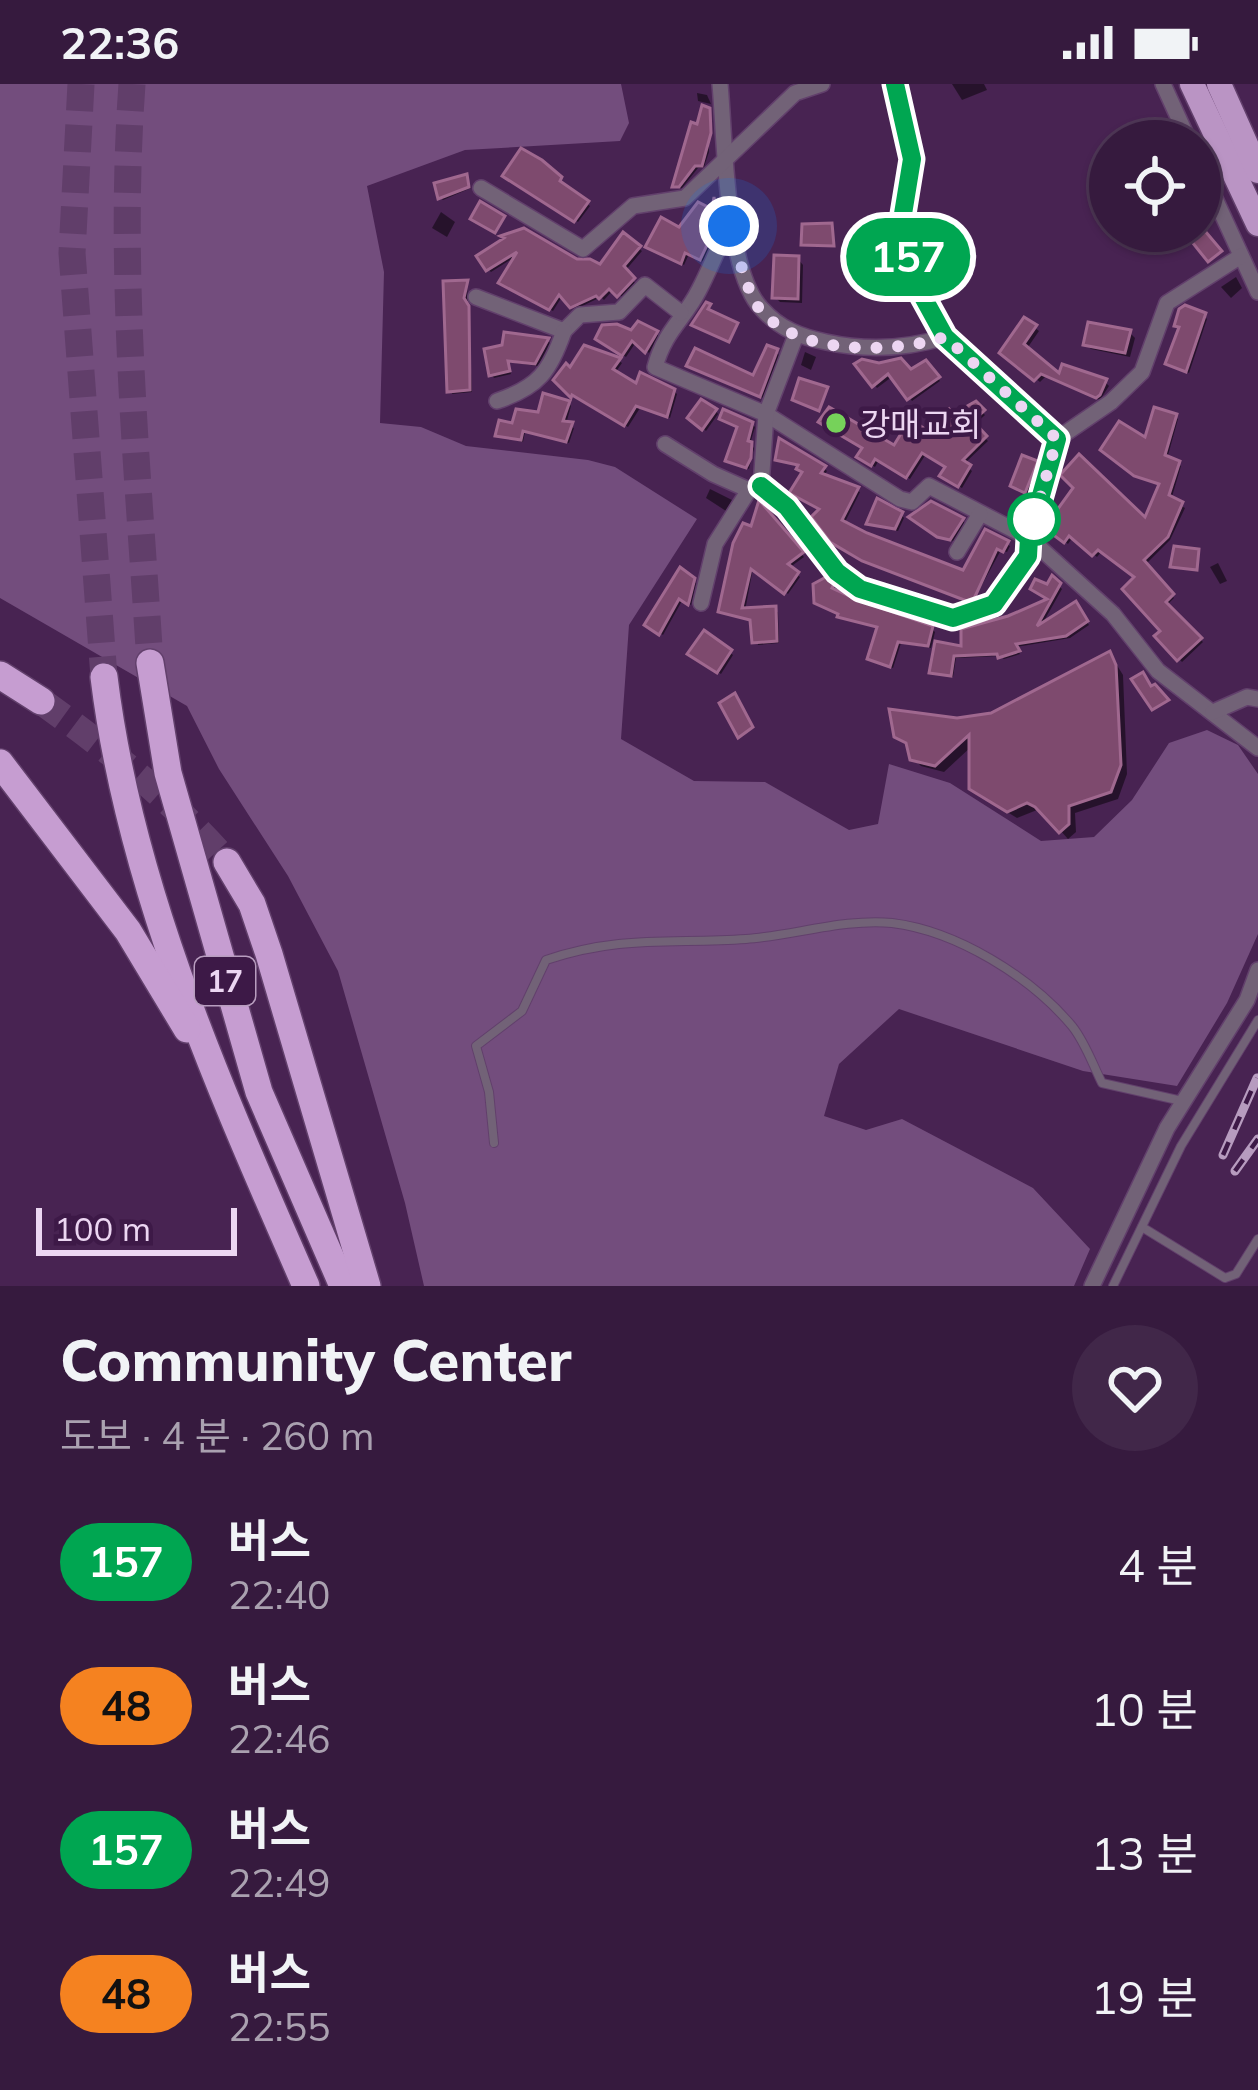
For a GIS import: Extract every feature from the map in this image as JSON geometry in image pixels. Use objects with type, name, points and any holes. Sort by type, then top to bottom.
[{"type":"highway","points":[[1192,84],[1258,224]]},
{"type":"highway","points":[[1219,84],[1258,171]]},
{"type":"highway","name":"17","points":[[150,663],[174,796],[259,1092],[343,1286]]},
{"type":"highway","points":[[0,675],[41,701]]},
{"type":"highway","name":"17","points":[[104,677],[112,747],[131,825],[213,1072],[306,1286]]},
{"type":"highway","name":"17","points":[[0,763],[128,931],[213,1072]]},
{"type":"highway","name":"17","points":[[227,862],[252,904],[367,1286]]},
{"type":"street","points":[[720,84],[729,226],[758,307],[796,335],[854,348],[914,346],[945,337]]},
{"type":"street","points":[[481,188],[583,249],[633,206],[685,198],[795,93],[822,84]]},
{"type":"street","points":[[895,84],[912,159],[902,220],[912,277],[945,337],[1057,439]]},
{"type":"street","points":[[1162,84],[1179,120]]},
{"type":"street","points":[[1221,212],[1258,292]]},
{"type":"street","points":[[729,226],[698,293],[660,350],[656,368],[766,414],[900,499],[912,502],[929,486],[1029,538],[1113,614],[1157,671],[1254,745]]},
{"type":"street","points":[[664,444],[713,475],[755,488],[787,507],[837,572],[860,589],[953,618],[994,604],[1028,556],[1057,439],[1111,402],[1142,371],[1167,303],[1241,256]]},
{"type":"street","points":[[497,401],[521,393],[551,368],[565,331],[580,315],[619,312],[645,285],[682,313]]},
{"type":"street","points":[[476,297],[565,331]]},
{"type":"street","points":[[701,603],[715,544],[755,488],[766,414],[796,335]]},
{"type":"street","points":[[957,551],[980,514]]},
{"type":"street","points":[[1213,712],[1247,697],[1258,699]]},
{"type":"street","points":[[1092,1286],[1184,1101],[1247,1000],[1258,970]]},
{"type":"lane","points":[[494,1143],[489,1092],[476,1046],[522,1011],[546,960],[589,946],[677,938],[745,939],[891,923],[955,941],[1028,984],[1075,1029],[1102,1083],[1184,1101]]},
{"type":"lane","points":[[1113,1286],[1181,1146],[1258,1020]]},
{"type":"lane","points":[[1142,1227],[1225,1278],[1236,1274],[1258,1239]]},
{"type":"shaded area","points":[[0,84],[621,84],[629,123],[620,141],[465,150],[367,186],[384,272],[380,423],[421,427],[466,446],[615,467],[697,519],[629,625],[621,739],[694,781],[765,782],[849,830],[878,824],[889,764],[950,783],[1041,841],[1094,837],[1132,800],[1169,743],[1207,730],[1238,745],[1258,774],[1258,934],[1227,1003],[1177,1086],[1083,1071],[899,1009],[839,1064],[824,1116],[866,1130],[902,1119],[1033,1188],[1090,1249],[1074,1286],[424,1286],[338,971],[187,706],[0,598]]},
{"type":"building","points":[[702,105],[710,108],[711,133],[702,166],[695,166],[679,187],[672,187],[691,122],[697,124]]},
{"type":"building","points":[[521,148],[589,201],[574,222],[502,176]]},
{"type":"building","points":[[467,174],[469,187],[438,199],[434,183]]},
{"type":"building","points":[[714,197],[719,220],[700,260],[685,253],[681,264],[645,247],[661,217],[679,227],[698,202],[712,209]]},
{"type":"building","points":[[480,201],[505,216],[495,233],[470,219]]},
{"type":"building","points":[[832,223],[834,246],[801,245],[802,224]]},
{"type":"building","points":[[524,228],[577,259],[600,264],[623,232],[641,246],[624,266],[635,278],[617,297],[609,289],[599,299],[596,296],[570,308],[559,295],[549,310],[498,283],[517,252],[486,271],[476,256],[504,238],[500,236]]},
{"type":"building","points":[[1200,252],[1221,252],[1208,262]]},
{"type":"building","points":[[774,255],[799,256],[798,299],[772,298]]},
{"type":"building","points":[[468,280],[464,298],[469,306],[470,390],[447,392],[443,281]]},
{"type":"building","points":[[706,302],[711,304],[708,309],[738,323],[729,342],[691,325]]},
{"type":"building","points":[[1185,305],[1206,313],[1186,372],[1165,364],[1179,327],[1174,326],[1179,309]]},
{"type":"building","points":[[1024,317],[1037,325],[1024,344],[1059,373],[1062,364],[1107,379],[1100,395],[1096,398],[1041,374],[1034,381],[999,353]]},
{"type":"building","points":[[638,321],[658,331],[645,353],[632,341],[622,356],[595,339],[602,325],[631,330]]},
{"type":"building","points":[[1088,322],[1131,330],[1125,353],[1083,345]]},
{"type":"building","points":[[504,332],[549,338],[535,364],[508,361],[510,371],[489,376],[484,349],[502,345]]},
{"type":"building","points":[[584,345],[621,358],[613,369],[636,383],[640,372],[675,389],[667,417],[636,406],[624,426],[571,398],[553,380],[566,363],[570,367]]},
{"type":"building","points":[[767,345],[778,349],[760,397],[686,366],[695,348],[753,375]]},
{"type":"building","points":[[901,358],[911,369],[926,360],[940,377],[907,400],[888,374],[872,387],[854,364],[862,359],[879,363]]},
{"type":"building","points":[[799,378],[828,387],[819,411],[792,400]]},
{"type":"building","points":[[543,393],[570,401],[563,421],[573,422],[566,442],[523,431],[521,440],[495,436],[499,420],[512,423],[516,409],[538,412]]},
{"type":"building","points":[[701,399],[717,409],[702,430],[687,418]]},
{"type":"building","points":[[976,401],[985,410],[973,421],[987,436],[963,460],[971,465],[958,487],[939,476],[945,467],[922,453],[906,478],[875,459],[871,466],[856,457],[862,448],[818,422],[829,407],[894,445],[910,419],[925,429],[949,409],[953,414]]},
{"type":"building","points":[[1154,407],[1177,414],[1165,455],[1180,461],[1169,495],[1183,502],[1168,537],[1144,560],[1174,594],[1166,602],[1202,638],[1177,661],[1154,636],[1160,631],[1122,589],[1134,577],[1098,550],[1092,556],[1069,536],[1064,543],[1044,528],[1073,488],[1060,475],[1079,454],[1145,517],[1159,484],[1134,476],[1100,450],[1119,421],[1145,437]]},
{"type":"building","points":[[723,409],[753,422],[746,468],[725,461],[737,427],[719,419]]},
{"type":"building","points":[[779,438],[826,466],[821,473],[859,487],[842,520],[867,533],[963,570],[985,529],[1009,541],[1003,552],[997,549],[972,603],[862,561],[830,542],[811,517],[819,509],[789,493],[802,472],[796,469],[798,465],[775,460]]},
{"type":"building","points":[[1022,455],[1038,461],[1025,493],[1010,486]]},
{"type":"building","points":[[877,498],[903,512],[895,529],[866,524]]},
{"type":"building","points":[[759,500],[804,552],[788,564],[799,572],[784,594],[751,569],[742,608],[776,606],[777,641],[752,643],[750,620],[718,612],[733,543],[743,523],[751,526]]},
{"type":"building","points":[[931,501],[964,518],[950,540],[937,537],[908,517]]},
{"type":"building","points":[[1174,546],[1199,549],[1197,570],[1170,567]]},
{"type":"building","points":[[680,567],[695,578],[689,602],[679,599],[659,635],[644,625]]},
{"type":"building","points":[[1052,575],[1061,583],[1037,626],[1076,601],[1088,621],[1066,636],[1016,644],[1020,651],[998,658],[997,654],[954,656],[951,676],[929,673],[935,641],[961,646],[961,629],[1047,599],[1030,589],[1035,579],[1047,584]]},
{"type":"building","points":[[826,577],[834,584],[832,588],[856,599],[933,626],[928,646],[898,642],[890,667],[867,659],[877,627],[837,617],[814,603],[813,584]]},
{"type":"building","points":[[704,630],[732,650],[717,673],[687,654]]},
{"type":"building","points":[[1110,651],[1116,665],[1121,765],[1111,792],[1069,806],[1069,824],[1059,833],[1027,803],[1007,812],[969,789],[969,735],[935,766],[910,760],[906,743],[894,737],[889,709],[957,718],[991,713]]},
{"type":"building","points":[[1143,672],[1151,686],[1155,684],[1169,700],[1152,710],[1131,679]]},
{"type":"building","points":[[735,693],[753,727],[738,738],[719,703]]},
{"type":"tunnel","points":[[81,84],[72,253],[104,677]]},
{"type":"tunnel","points":[[132,84],[128,301],[150,663]]},
{"type":"tunnel","points":[[41,701],[139,776],[227,862]]},
{"type":"railway","points":[[1223,1155],[1257,1078]]},
{"type":"railway","points":[[1235,1171],[1258,1139]]},
{"type":"bus line","name":"157","points":[[761,486],[787,507],[837,572],[860,589],[953,618],[994,604],[1028,556],[1057,439],[945,337],[912,277],[902,220],[912,159],[895,84]]},
{"type":"place","name":"강매교회","points":[[836,423]]},
{"type":"route","points":[[729,226],[758,307],[796,335],[854,348],[914,346],[945,337],[1057,439],[1034,519]]}]
